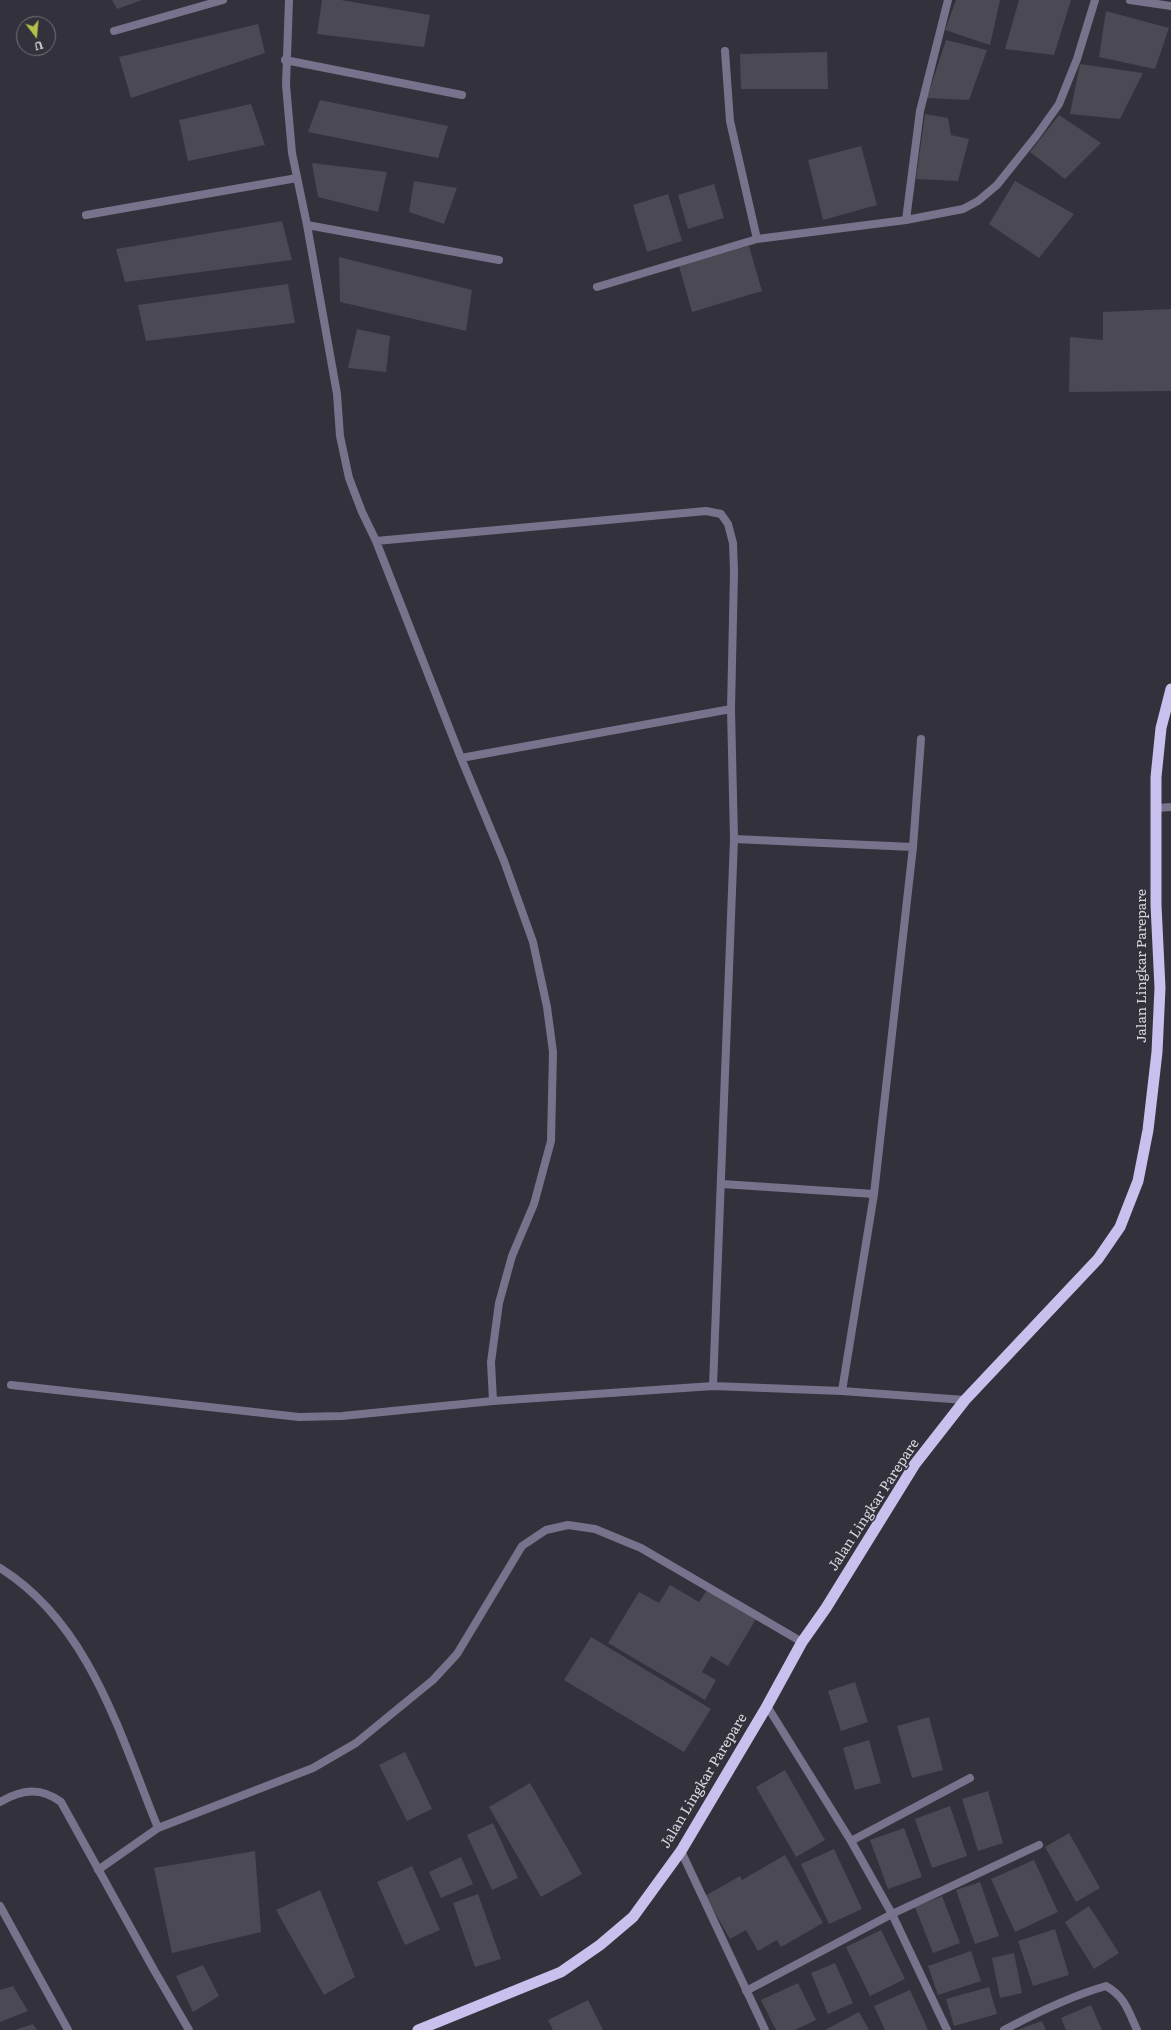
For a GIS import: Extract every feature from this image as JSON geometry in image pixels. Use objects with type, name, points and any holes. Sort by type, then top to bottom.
[{"type":"highway","name":"Jalan Lingkar Parepare","points":[[418,2030],[561,1972],[600,1945],[633,1917],[681,1851],[767,1706],[802,1642],[826,1608],[916,1464],[966,1400],[1098,1259],[1120,1227],[1138,1181],[1148,1130],[1157,1052],[1160,988],[1156,905],[1158,751],[1161,728],[1171,689]]},
{"type":"street","points":[[114,31],[223,0]]},
{"type":"street","points":[[289,0],[285,60],[288,114],[297,178],[307,225],[337,394],[342,443],[349,478],[362,512],[376,541],[461,758],[504,861],[533,942],[553,1052],[551,1141],[534,1204],[512,1256],[499,1303],[491,1362],[493,1401]]},
{"type":"street","points":[[906,220],[920,111],[948,0]]},
{"type":"street","points":[[597,287],[757,239],[906,220],[963,209],[978,201],[997,185],[1038,134],[1059,104],[1077,59],[1095,0]]},
{"type":"street","points":[[1130,0],[1171,6]]},
{"type":"street","points":[[725,51],[730,121],[757,239]]},
{"type":"street","points":[[285,60],[462,95]]},
{"type":"street","points":[[86,214],[297,178]]},
{"type":"street","points":[[307,225],[499,260]]},
{"type":"street","points":[[376,541],[706,512],[721,514],[728,524],[733,543],[734,572],[731,709],[734,839],[722,1184],[713,1386]]},
{"type":"street","points":[[461,758],[731,709]]},
{"type":"street","points":[[842,1390],[874,1194],[913,847],[921,739]]},
{"type":"street","points":[[1157,808],[1171,806]]},
{"type":"street","points":[[734,839],[913,847]]},
{"type":"street","points":[[722,1184],[874,1194]]},
{"type":"street","points":[[11,1385],[299,1417],[342,1416],[493,1401],[713,1386],[842,1390],[966,1400]]},
{"type":"street","points":[[98,1870],[158,1828],[313,1768],[356,1743],[433,1680],[457,1654],[522,1546],[546,1530],[568,1525],[595,1529],[641,1548],[802,1642]]},
{"type":"street","points":[[0,1568],[19,1580],[42,1601],[68,1632],[102,1689],[158,1828]]},
{"type":"street","points":[[767,1706],[851,1840],[892,1914],[947,2030]]},
{"type":"street","points":[[851,1840],[970,1778]]},
{"type":"street","points":[[0,1802],[21,1794],[38,1791],[50,1794],[61,1802],[189,2030]]},
{"type":"street","points":[[746,1991],[892,1914],[1038,1845]]},
{"type":"street","points":[[681,1851],[765,2030]]},
{"type":"street","points":[[0,1906],[68,2030]]},
{"type":"street","points":[[1004,2030],[1068,1999],[1106,1986],[1117,1992],[1124,2001],[1137,2030]]},
{"type":"building","points":[[112,0],[142,0],[117,9]]},
{"type":"building","points":[[322,0],[341,0],[430,15],[424,47],[317,34]]},
{"type":"building","points":[[956,0],[1000,0],[990,45],[945,30]]},
{"type":"building","points":[[1019,0],[1071,0],[1054,55],[1005,49]]},
{"type":"building","points":[[1106,11],[1169,28],[1155,69],[1099,57]]},
{"type":"building","points":[[258,24],[265,53],[131,98],[119,57]]},
{"type":"building","points":[[946,40],[987,50],[969,100],[927,98]]},
{"type":"building","points":[[827,52],[828,89],[741,89],[740,54]]},
{"type":"building","points":[[1080,64],[1143,73],[1120,119],[1070,114]]},
{"type":"building","points":[[320,100],[448,126],[438,158],[308,132]]},
{"type":"building","points":[[251,104],[265,145],[188,161],[179,120]]},
{"type":"building","points":[[925,114],[948,118],[951,135],[969,139],[958,181],[916,179]]},
{"type":"building","points":[[1059,115],[1101,143],[1065,179],[1030,152]]},
{"type":"building","points":[[861,146],[877,205],[823,220],[808,160]]},
{"type":"building","points":[[312,163],[387,172],[378,212],[318,197]]},
{"type":"building","points":[[414,181],[457,188],[444,224],[409,212]]},
{"type":"building","points":[[1015,181],[1074,214],[1039,258],[989,224]]},
{"type":"building","points":[[714,184],[724,218],[688,229],[678,195]]},
{"type":"building","points":[[668,194],[682,241],[647,252],[633,205]]},
{"type":"building","points":[[282,221],[292,260],[125,282],[116,249]]},
{"type":"building","points":[[749,246],[762,291],[692,312],[679,266]]},
{"type":"building","points":[[339,257],[472,290],[466,331],[340,302]]},
{"type":"building","points":[[288,284],[295,323],[146,341],[138,305]]},
{"type":"building","points":[[1171,309],[1171,391],[1069,392],[1070,337],[1103,340],[1103,312]]},
{"type":"building","points":[[357,329],[390,336],[386,372],[348,368]]},
{"type":"building","points":[[670,1585],[699,1602],[707,1590],[756,1619],[728,1666],[711,1656],[702,1672],[716,1680],[705,1700],[608,1643],[639,1592],[659,1603]]},
{"type":"building","points":[[591,1637],[711,1709],[684,1752],[564,1680]]},
{"type":"building","points":[[855,1682],[868,1722],[841,1731],[828,1691]]},
{"type":"building","points":[[929,1717],[943,1770],[912,1778],[897,1726]]},
{"type":"building","points":[[869,1740],[881,1783],[855,1790],[843,1748]]},
{"type":"building","points":[[405,1752],[432,1809],[407,1821],[379,1765]]},
{"type":"building","points":[[785,1770],[825,1840],[796,1857],[756,1787]]},
{"type":"building","points":[[530,1783],[582,1874],[541,1897],[489,1807]]},
{"type":"building","points":[[988,1791],[1003,1843],[978,1851],[962,1799]]},
{"type":"building","points":[[950,1806],[967,1856],[932,1868],[915,1819]]},
{"type":"building","points":[[493,1823],[518,1878],[492,1890],[467,1835]]},
{"type":"building","points":[[904,1828],[922,1877],[888,1889],[870,1840]]},
{"type":"building","points":[[1069,1833],[1100,1888],[1076,1902],[1045,1847]]},
{"type":"building","points":[[834,1849],[862,1909],[829,1924],[801,1864]]},
{"type":"building","points":[[255,1851],[261,1932],[172,1953],[154,1868]]},
{"type":"building","points":[[785,1855],[823,1923],[781,1947],[777,1940],[758,1951],[746,1930],[730,1939],[705,1896],[740,1876],[742,1880]]},
{"type":"building","points":[[461,1857],[473,1884],[441,1898],[429,1872]]},
{"type":"building","points":[[1034,1860],[1058,1912],[1015,1932],[991,1879]]},
{"type":"building","points":[[412,1866],[440,1930],[405,1945],[377,1882]]},
{"type":"building","points":[[980,1882],[999,1936],[975,1944],[956,1890]]},
{"type":"building","points":[[320,1890],[355,1977],[324,1995],[276,1910]]},
{"type":"building","points":[[478,1894],[501,1959],[475,1967],[453,1903]]},
{"type":"building","points":[[942,1896],[960,1943],[933,1953],[915,1907]]},
{"type":"building","points":[[1089,1906],[1119,1953],[1094,1969],[1065,1922]]},
{"type":"building","points":[[1055,1929],[1069,1975],[1033,1986],[1018,1941]]},
{"type":"building","points":[[881,1930],[905,1979],[870,1996],[846,1947]]},
{"type":"building","points":[[971,1951],[981,1981],[938,1995],[928,1966]]},
{"type":"building","points":[[1014,1953],[1022,1993],[1000,1998],[992,1958]]},
{"type":"building","points":[[835,1963],[853,2003],[828,2014],[811,1973]]},
{"type":"building","points":[[203,1965],[219,1996],[193,2012],[176,1976]]},
{"type":"building","points":[[798,1983],[816,2020],[795,2030],[776,2030],[761,2000]]},
{"type":"building","points":[[13,1986],[28,2011],[0,2022],[0,1990]]},
{"type":"building","points":[[989,1987],[997,2014],[954,2026],[946,1999]]},
{"type":"building","points":[[910,1990],[928,2030],[885,2030],[874,2006]]},
{"type":"building","points":[[588,2000],[603,2030],[553,2030],[548,2020]]},
{"type":"building","points":[[1091,2005],[1102,2030],[1066,2030],[1061,2018]]},
{"type":"building","points":[[859,2012],[869,2030],[825,2030]]},
{"type":"building","points":[[1042,2021],[1046,2030],[1017,2030]]},
{"type":"building","points":[[33,2024],[37,2030],[15,2030]]}]
